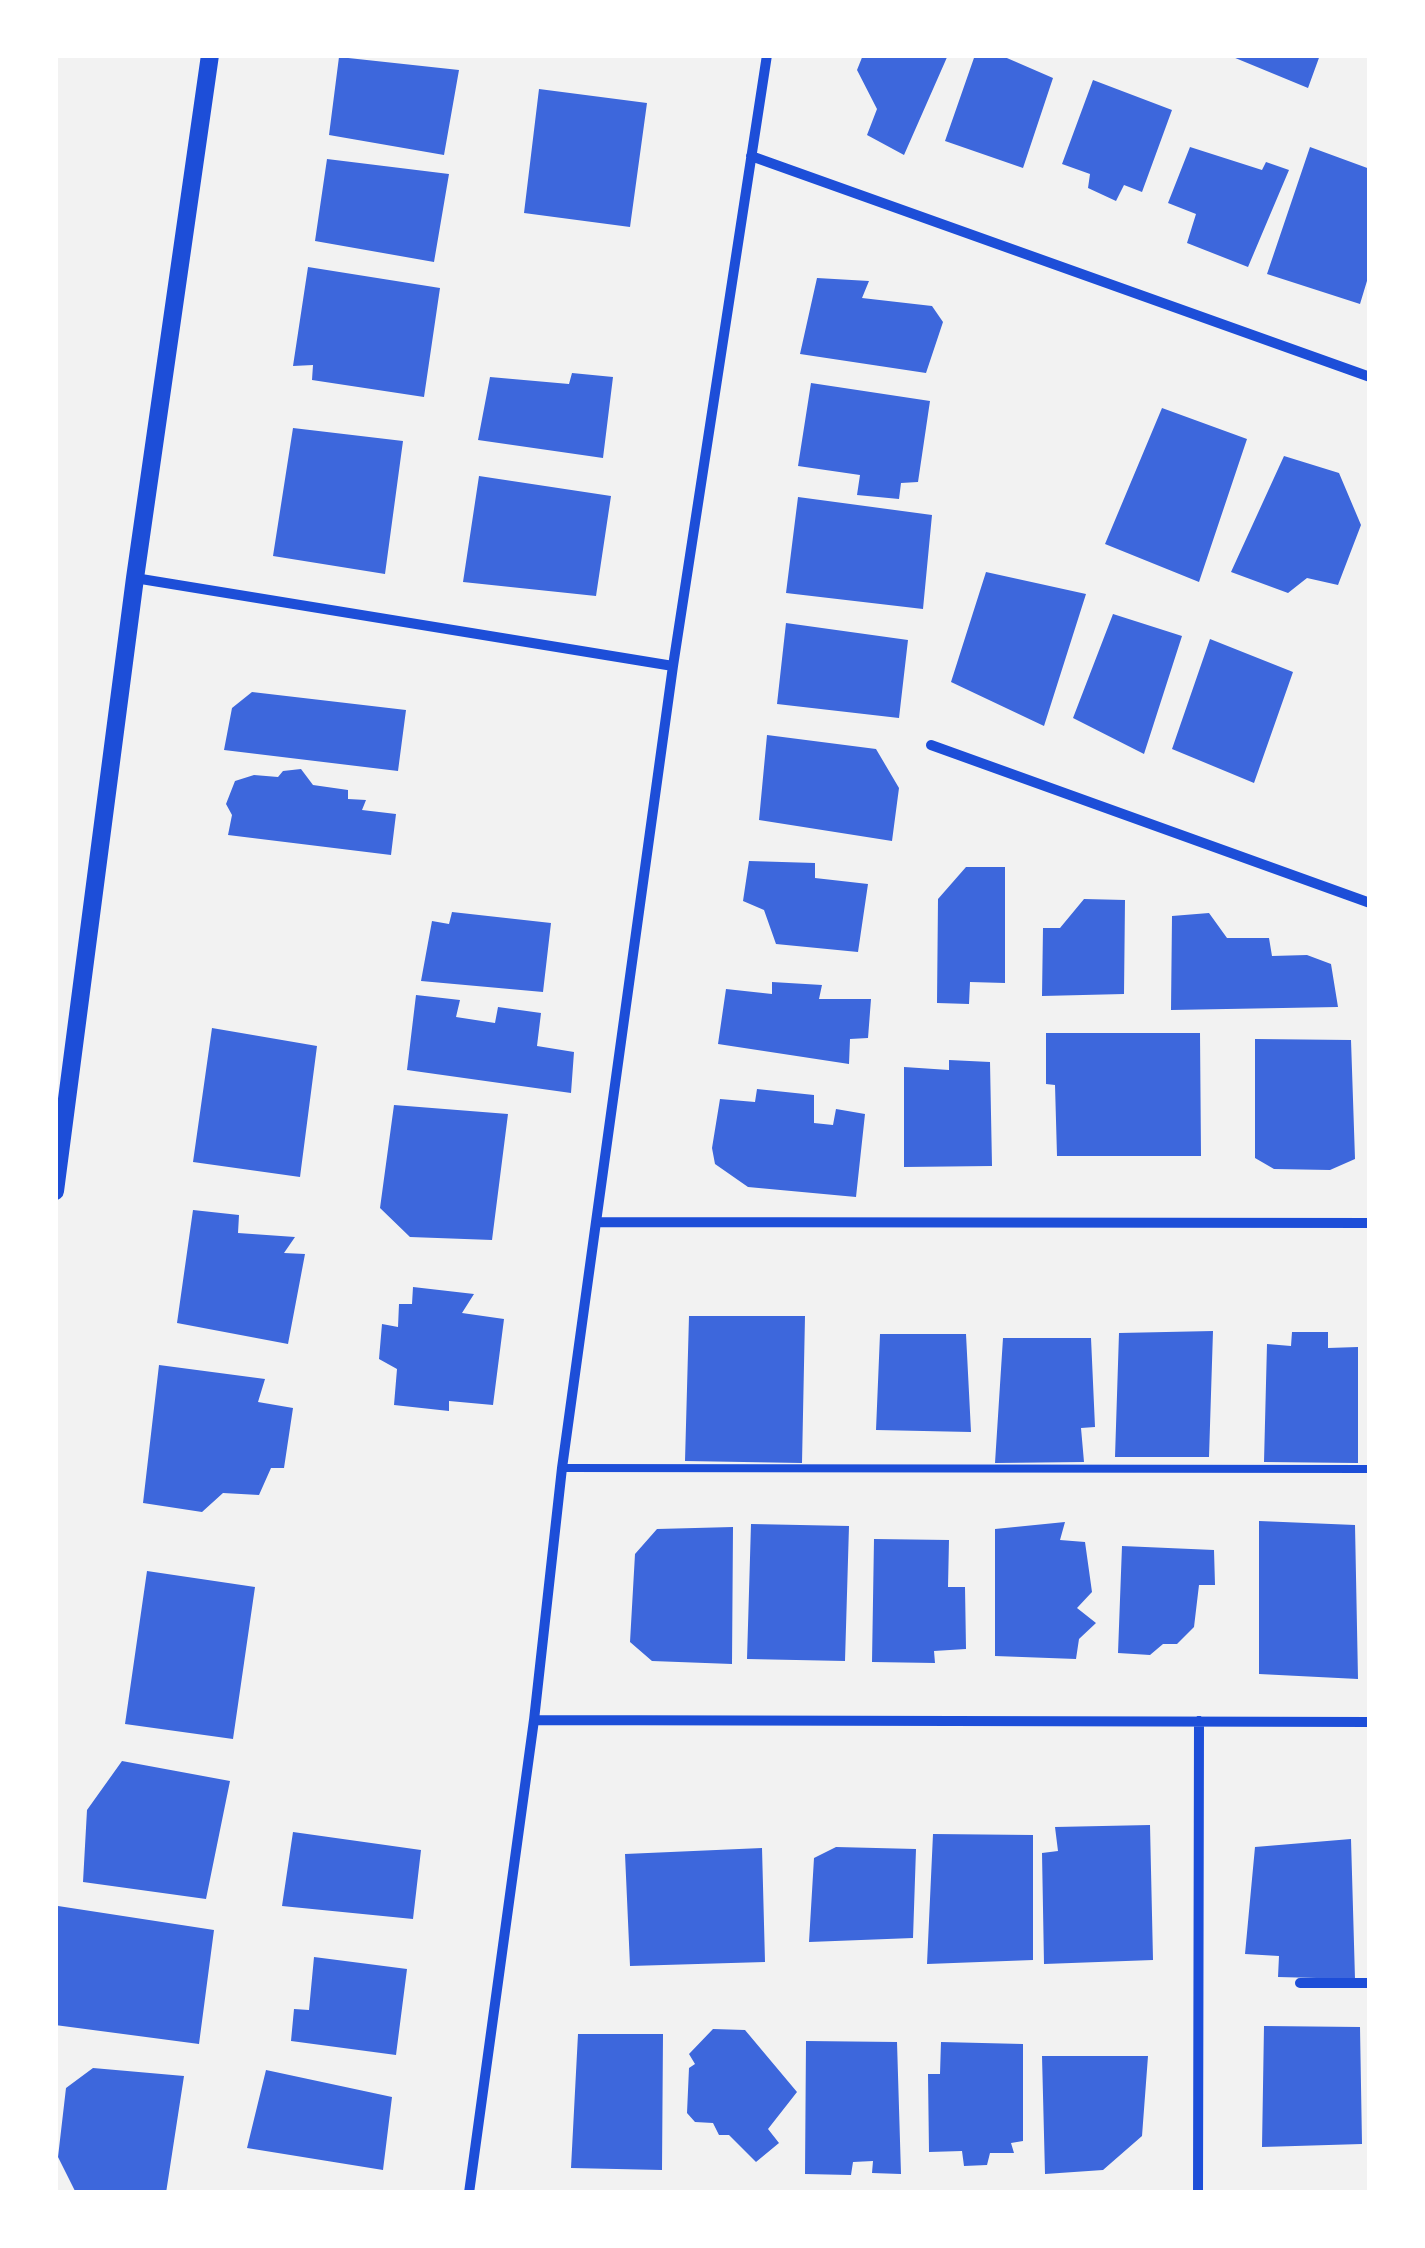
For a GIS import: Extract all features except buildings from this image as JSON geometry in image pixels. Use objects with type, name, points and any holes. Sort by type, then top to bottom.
[{"type":"street","points":[[55,1191],[135,578],[210,55]]},
{"type":"street","points":[[469,2193],[534,1720],[562,1468],[673,666],[766,55]]},
{"type":"street","points":[[751,156],[1370,377]]},
{"type":"street","points":[[135,578],[673,666]]},
{"type":"street","points":[[931,745],[1370,903]]},
{"type":"street","points":[[596,1222],[1370,1224]]},
{"type":"street","points":[[534,1720],[1370,1722]]},
{"type":"street","points":[[1198,2193],[1200,1721]]},
{"type":"street","points":[[1300,1984],[1370,1983]]},
{"type":"lane","points":[[562,1468],[1370,1469]]}]
